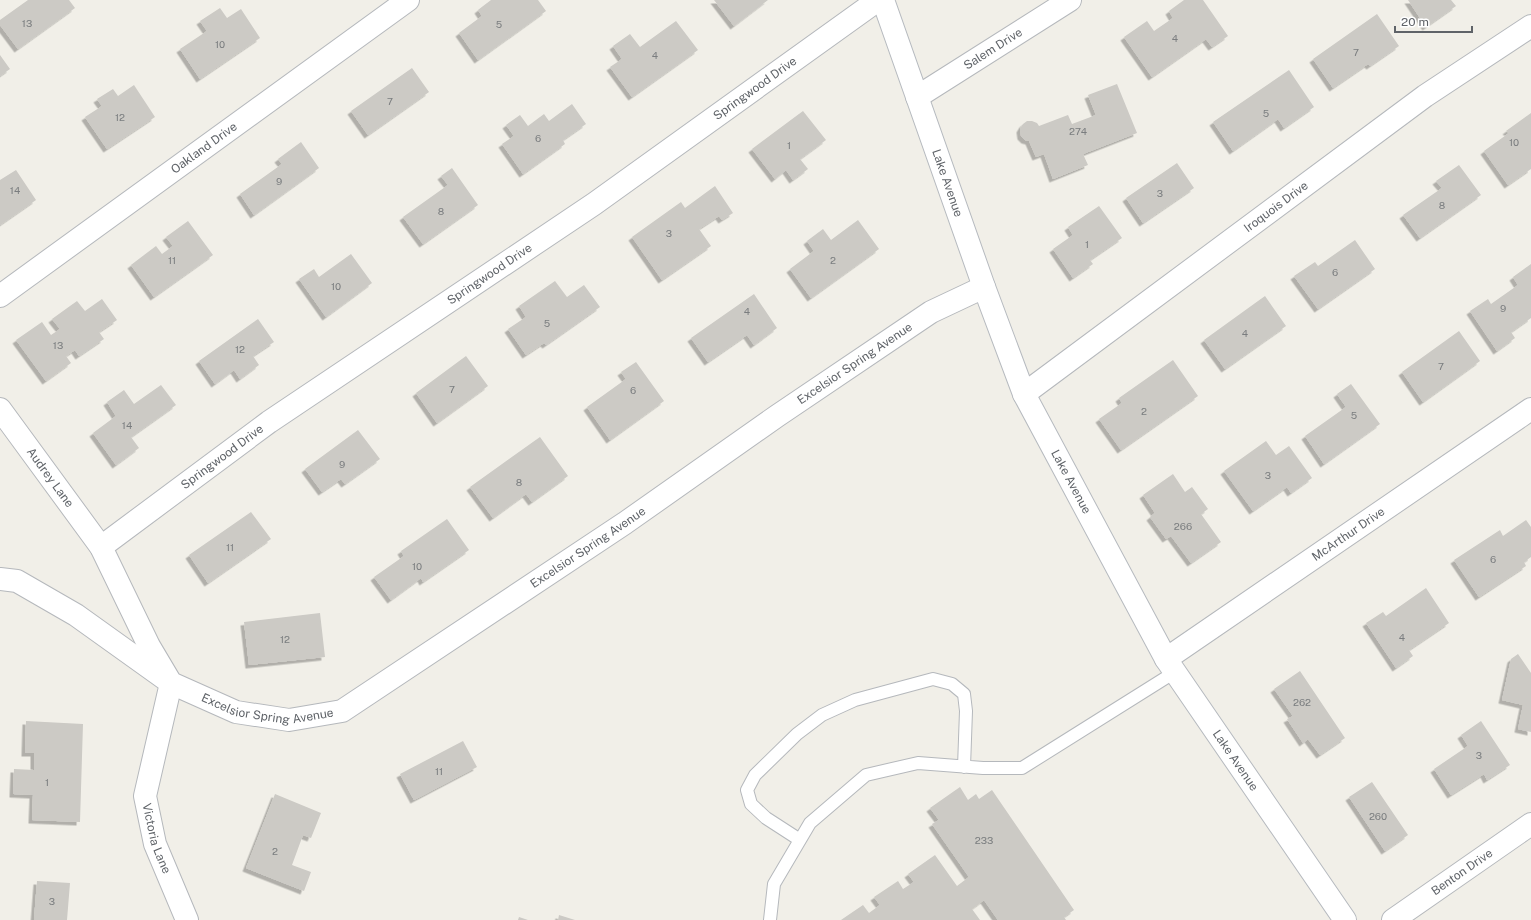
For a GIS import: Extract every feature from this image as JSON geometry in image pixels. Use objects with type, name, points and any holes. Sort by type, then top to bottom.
[{"type":"street","name":"Oakland Drive","points":[[0,296],[408,0]]},
{"type":"street","name":"Springwood Drive","points":[[101,547],[269,422],[594,204],[878,0]]},
{"type":"street","name":"Lake Avenue","points":[[883,0],[984,287],[1024,394],[1171,666],[1345,920]]},
{"type":"street","name":"Salem Drive","points":[[917,97],[1070,0]]},
{"type":"street","name":"Iroquois Drive","points":[[1024,394],[1425,96],[1531,26]]},
{"type":"street","name":"Excelsior Spring Avenue","points":[[0,579],[17,581],[76,615],[171,683],[236,712],[289,720],[342,711],[625,523],[777,416],[931,312],[984,287]]},
{"type":"street","name":"Audrey Lane","points":[[0,409],[101,547]]},
{"type":"street","name":"McArthur Drive","points":[[1171,666],[1531,409]]},
{"type":"street","points":[[101,547],[149,646],[171,683]]},
{"type":"street","name":"Victoria Lane","points":[[171,683],[144,796],[155,844],[187,920]]},
{"type":"street","name":"Benton Drive","points":[[1393,920],[1531,824]]},
{"type":"lane","points":[[770,920],[774,884],[810,823],[866,775],[918,763],[964,767],[1022,768],[1171,666]]},
{"type":"lane","points":[[800,840],[766,818],[751,804],[747,790],[755,775],[797,734],[822,715],[855,700],[933,679],[952,684],[964,694],[966,711],[964,767]]},
{"type":"building","points":[[28,0],[69,0],[75,8],[18,49],[0,25],[0,20]]},
{"type":"building","points":[[491,0],[538,0],[546,11],[478,60],[459,33],[482,16],[478,10]]},
{"type":"building","points":[[714,0],[768,0],[734,26]]},
{"type":"building","points":[[1184,0],[1203,0],[1228,36],[1212,47],[1206,39],[1152,77],[1124,37],[1147,21],[1154,31],[1173,18],[1169,11]]},
{"type":"building","points":[[1408,0],[1451,0],[1456,6],[1426,27]]},
{"type":"building","points":[[220,8],[227,18],[241,9],[260,38],[200,79],[180,49],[207,31],[200,21]]},
{"type":"building","points":[[1377,14],[1399,46],[1370,66],[1368,64],[1333,88],[1313,59]]},
{"type":"building","points":[[676,21],[698,50],[632,97],[610,67],[622,59],[613,46],[630,34],[640,47]]},
{"type":"building","points":[[0,55],[10,69],[0,76]]},
{"type":"building","points":[[412,68],[429,92],[368,135],[351,111]]},
{"type":"building","points":[[1289,70],[1314,107],[1284,128],[1278,119],[1233,151],[1213,122]]},
{"type":"building","points":[[1117,84],[1137,133],[1083,154],[1088,165],[1053,179],[1044,154],[1036,157],[1029,141],[1025,140],[1021,136],[1020,129],[1023,124],[1027,121],[1032,121],[1037,123],[1039,126],[1068,115],[1072,124],[1096,115],[1088,95]]},
{"type":"building","points":[[134,85],[155,117],[107,149],[85,117],[102,106],[97,99],[113,89],[118,96]]},
{"type":"building","points":[[572,104],[586,124],[563,140],[565,144],[523,174],[502,144],[514,136],[506,125],[520,115],[528,126],[544,114],[549,121]]},
{"type":"building","points":[[803,111],[826,140],[800,159],[808,169],[793,180],[786,170],[775,179],[752,149]]},
{"type":"building","points":[[1531,113],[1531,169],[1508,185],[1484,151],[1509,133],[1506,131]]},
{"type":"building","points":[[301,142],[319,168],[254,215],[240,194],[282,164],[278,159]]},
{"type":"building","points":[[1177,163],[1194,188],[1143,223],[1126,198]]},
{"type":"building","points":[[1459,165],[1481,195],[1420,238],[1403,215],[1442,188],[1436,181]]},
{"type":"building","points":[[452,168],[478,205],[423,244],[403,217],[448,185],[441,176]]},
{"type":"building","points":[[16,170],[36,200],[0,225],[0,180]]},
{"type":"building","points":[[715,186],[733,213],[722,220],[719,216],[699,229],[711,246],[662,280],[632,237],[681,202],[685,208]]},
{"type":"building","points":[[1099,206],[1122,238],[1090,260],[1093,264],[1073,278],[1053,249],[1073,235],[1068,227]]},
{"type":"building","points":[[858,220],[879,249],[811,298],[790,269],[814,251],[807,241],[823,229],[831,240]]},
{"type":"building","points":[[188,221],[213,255],[154,297],[131,265],[156,246],[162,254],[173,246],[166,237]]},
{"type":"building","points":[[1355,240],[1375,269],[1318,309],[1294,276],[1315,262],[1318,266]]},
{"type":"building","points":[[351,254],[372,283],[326,317],[299,279],[314,269],[319,277]]},
{"type":"building","points":[[1531,264],[1531,318],[1511,332],[1515,338],[1497,351],[1470,311],[1488,299],[1491,304],[1518,285],[1513,277]]},
{"type":"building","points":[[555,281],[567,297],[584,285],[600,307],[546,345],[544,343],[526,355],[508,329],[526,317],[519,306]]},
{"type":"building","points":[[754,294],[777,328],[754,345],[747,335],[708,362],[691,338]]},
{"type":"building","points":[[1265,296],[1286,326],[1225,369],[1204,340]]},
{"type":"building","points":[[102,299],[117,320],[99,332],[104,339],[79,356],[75,350],[66,356],[71,363],[46,381],[16,340],[42,322],[51,335],[60,329],[52,319],[77,301],[85,311]]},
{"type":"building","points":[[258,319],[274,342],[253,356],[259,365],[240,379],[234,370],[215,384],[199,361]]},
{"type":"building","points":[[1459,331],[1480,361],[1423,402],[1402,372]]},
{"type":"building","points":[[466,356],[488,386],[437,423],[416,393]]},
{"type":"building","points":[[1173,360],[1198,396],[1121,450],[1099,419],[1122,403],[1119,398]]},
{"type":"building","points":[[636,362],[664,401],[610,440],[587,407],[626,379],[621,372]]},
{"type":"building","points":[[1351,384],[1380,424],[1324,464],[1305,436],[1346,407],[1337,394]]},
{"type":"building","points":[[161,385],[176,405],[131,437],[139,448],[116,465],[93,433],[116,416],[107,402],[124,390],[134,404]]},
{"type":"building","points":[[358,430],[380,459],[345,484],[341,479],[322,492],[305,469]]},
{"type":"building","points":[[540,437],[568,476],[532,502],[526,494],[493,518],[470,487]]},
{"type":"building","points":[[1266,441],[1276,455],[1289,446],[1312,478],[1291,493],[1287,487],[1253,511],[1224,471]]},
{"type":"building","points":[[1173,474],[1185,492],[1192,487],[1208,509],[1201,514],[1221,542],[1191,563],[1171,536],[1166,539],[1150,517],[1155,513],[1143,495]]},
{"type":"building","points":[[251,512],[271,539],[208,583],[189,555]]},
{"type":"building","points":[[447,519],[469,550],[423,582],[421,578],[391,600],[374,577],[404,556],[401,551]]},
{"type":"building","points":[[1526,520],[1531,527],[1531,557],[1524,562],[1526,566],[1479,597],[1454,560],[1500,530],[1503,536]]},
{"type":"building","points":[[1426,588],[1449,623],[1409,650],[1413,656],[1396,668],[1366,623],[1383,612],[1386,616]]},
{"type":"building","points":[[320,613],[325,657],[249,665],[244,622]]},
{"type":"building","points":[[1518,654],[1531,673],[1531,732],[1518,729],[1523,705],[1502,700],[1511,659]]},
{"type":"building","points":[[1300,671],[1345,738],[1320,755],[1308,739],[1303,743],[1287,719],[1293,716],[1274,689]]},
{"type":"building","points":[[26,721],[83,724],[80,822],[32,820],[33,795],[13,794],[14,769],[34,770],[34,753],[25,753]]},
{"type":"building","points":[[1481,721],[1510,765],[1487,780],[1484,774],[1451,795],[1434,769],[1468,746],[1461,735]]},
{"type":"building","points":[[463,741],[477,767],[414,800],[400,774]]},
{"type":"building","points":[[1372,782],[1408,835],[1385,851],[1349,797]]},
{"type":"building","points":[[960,787],[968,800],[976,794],[979,799],[992,790],[1074,910],[1064,917],[1066,920],[998,920],[984,900],[972,909],[980,920],[841,920],[863,905],[869,913],[880,905],[874,897],[898,881],[903,889],[914,882],[908,874],[935,855],[957,886],[969,877],[932,824],[939,820],[930,808]]},
{"type":"building","points":[[275,794],[321,813],[311,838],[303,835],[292,865],[311,872],[304,891],[246,868]]},
{"type":"building","points":[[37,881],[70,883],[67,920],[34,920]]},
{"type":"building","points":[[559,915],[575,920],[558,920]]},
{"type":"building","points":[[519,917],[528,920],[518,920]]}]
